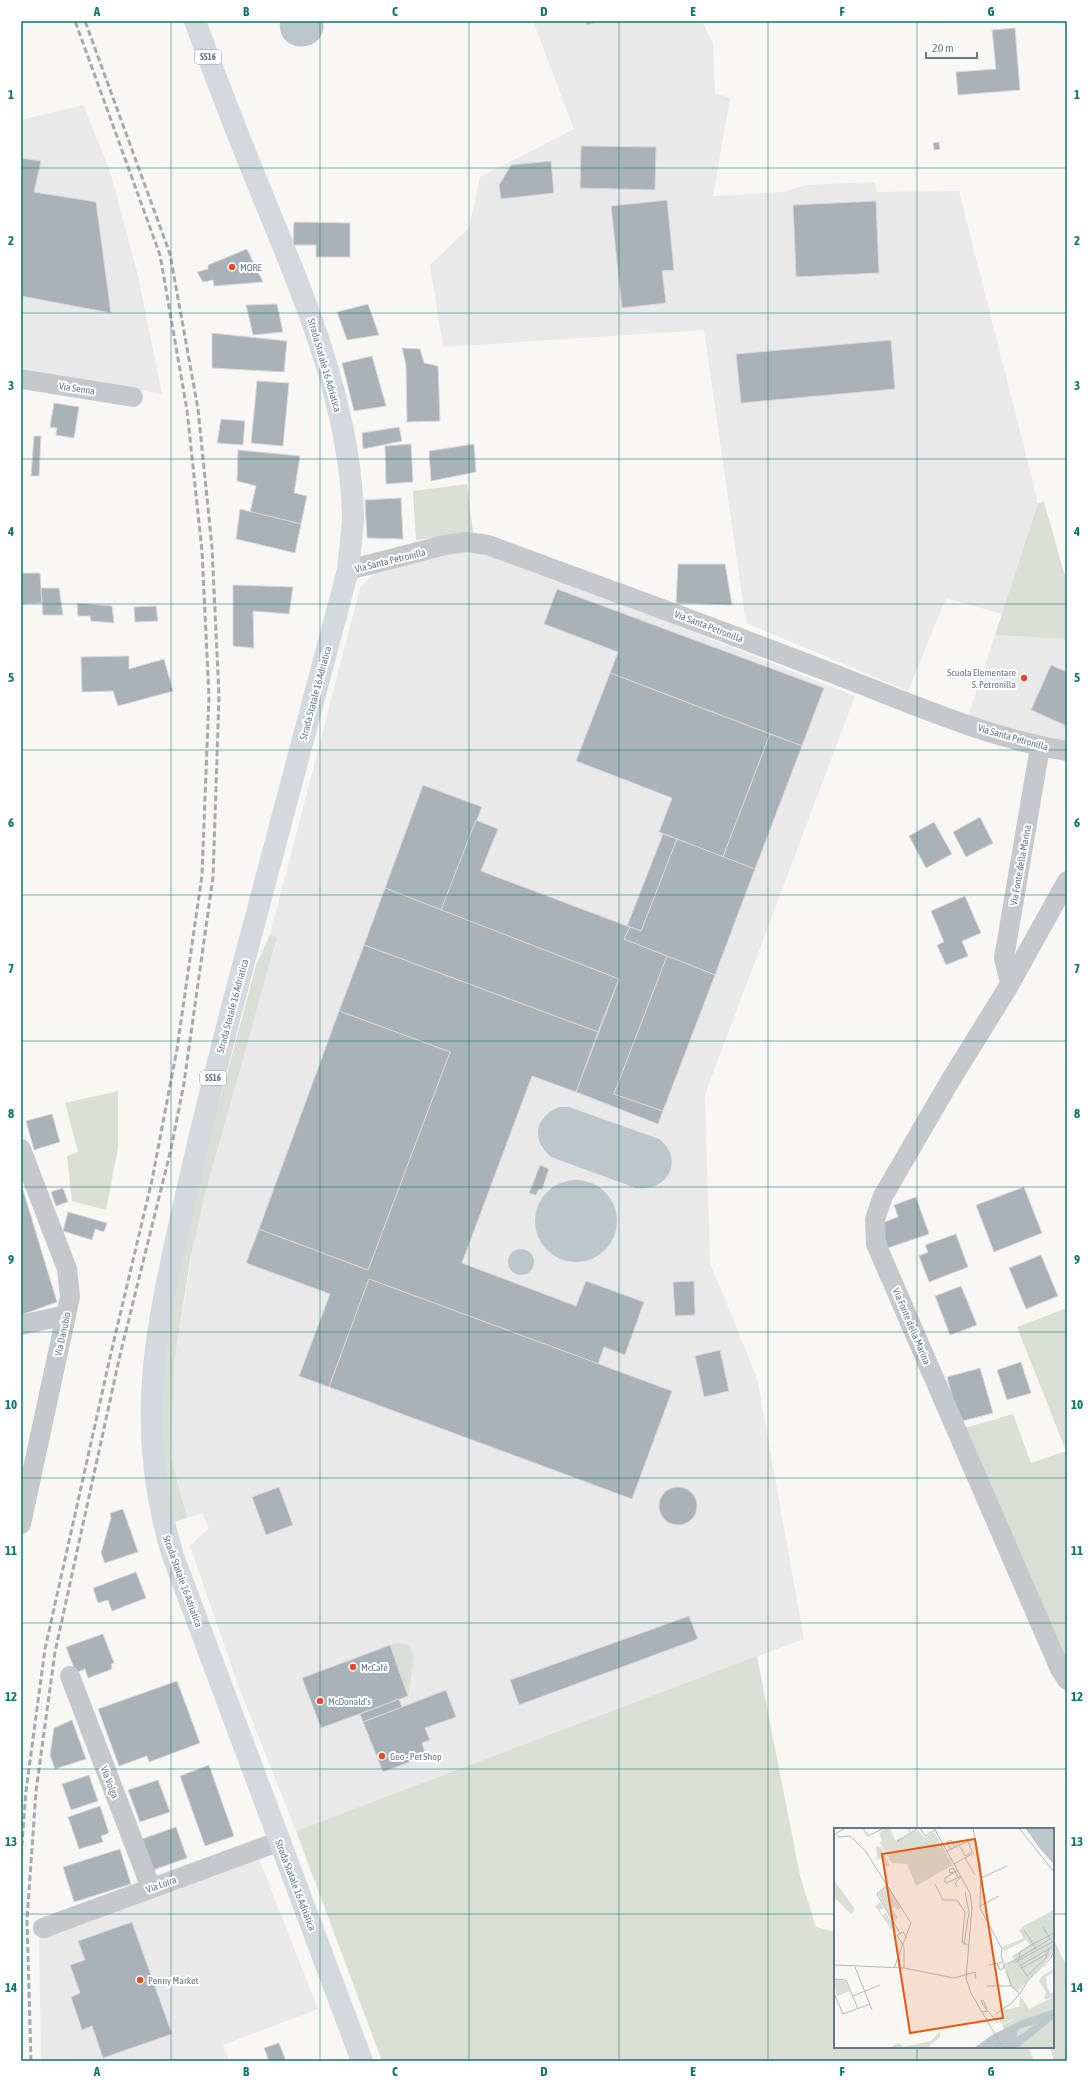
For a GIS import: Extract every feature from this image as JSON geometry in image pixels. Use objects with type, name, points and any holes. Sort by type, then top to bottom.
[{"type":"main road","name":"Strada Statale 16 Adriatica","points":[[194,21],[221,93],[297,276],[318,338],[337,403],[348,457],[353,517],[348,570],[210,1089],[161,1306],[151,1393],[153,1458],[157,1491],[166,1534],[175,1561],[362,2061]]},
{"type":"street","name":"Via Senna","points":[[21,379],[133,397]]},
{"type":"street","name":"Via Santa Petronilla","points":[[348,570],[446,545],[468,542],[488,545],[704,624],[958,721],[1040,747],[1067,751]]},
{"type":"street","name":"Via Fonte della Marina","points":[[1010,983],[1004,958],[1040,747]]},
{"type":"street","name":"Via Fonte della Marina","points":[[1067,880],[1010,983],[883,1196],[875,1219],[876,1244],[1060,1670],[1067,1680]]},
{"type":"street","name":"Via Danubio","points":[[21,1149],[67,1270],[70,1297],[21,1524]]},
{"type":"street","points":[[21,1325],[57,1317],[66,1318]]},
{"type":"street","name":"Via Volga","points":[[70,1676],[151,1888]]},
{"type":"street","name":"Via Loira","points":[[43,1928],[280,1841]]},
{"type":"shaded area","points":[[280,21],[323,21],[323,32],[318,40],[311,45],[293,45],[286,41],[281,33]]},
{"type":"shaded area","points":[[533,21],[702,21],[713,43],[715,93],[730,98],[713,196],[783,192],[806,185],[875,182],[876,192],[959,191],[1038,503],[1002,614],[946,598],[908,691],[746,623],[704,330],[443,347],[430,265],[469,228],[480,177],[574,129]]},
{"type":"shaded area","points":[[83,105],[110,171],[138,276],[162,394],[21,368],[21,120]]},
{"type":"shaded area","points":[[467,484],[473,532],[416,540],[413,491]]},
{"type":"shaded area","points":[[1044,502],[1067,583],[1067,639],[995,635],[1038,503]]},
{"type":"shaded area","points":[[464,549],[488,551],[855,696],[705,1094],[710,1263],[757,1378],[804,1639],[296,1831],[238,1685],[190,1546],[209,1528],[202,1513],[187,1518],[171,1457],[174,1364],[200,1205],[360,588],[381,566]]},
{"type":"shaded area","name":"Scuola Elementare S. Petronilla","points":[[995,635],[1067,639],[1067,744],[968,716]]},
{"type":"shaded area","points":[[270,935],[277,937],[205,1194],[190,1260],[174,1364],[171,1457],[187,1518],[172,1523],[163,1489],[156,1390],[199,1179],[256,965]]},
{"type":"shaded area","points":[[118,1091],[118,1148],[106,1210],[72,1201],[67,1156],[78,1152],[65,1103]]},
{"type":"shaded area","points":[[559,1107],[569,1107],[659,1139],[667,1147],[671,1156],[672,1164],[664,1180],[657,1185],[647,1188],[636,1188],[551,1157],[540,1143],[538,1129],[544,1117]]},
{"type":"shaded area","points":[[576,1180],[592,1183],[605,1192],[614,1205],[617,1221],[614,1237],[605,1250],[592,1259],[576,1262],[560,1259],[547,1250],[538,1237],[535,1221],[538,1205],[547,1192],[560,1183]]},
{"type":"shaded area","points":[[521,1249],[530,1253],[534,1262],[530,1271],[521,1275],[512,1271],[508,1262],[512,1253]]},
{"type":"shaded area","points":[[1067,1308],[1067,1673],[961,1429],[1013,1414],[1031,1463],[1066,1451],[1017,1327]]},
{"type":"shaded area","points":[[398,1643],[409,1645],[414,1657],[408,1696],[390,1645]]},
{"type":"shaded area","points":[[757,1656],[800,1876],[816,1927],[834,1932],[834,2048],[1028,2048],[1034,2061],[382,2061],[296,1831]]},
{"type":"shaded area","points":[[257,1854],[318,2009],[223,2045],[229,2061],[41,2061],[39,1935]]},
{"type":"shaded area","points":[[1054,1940],[1067,1967],[1067,2061],[1054,2061],[1050,2048],[1054,2048]]},
{"type":"building","points":[[586,21],[600,21],[587,25]]},
{"type":"building","points":[[1015,28],[1020,90],[958,95],[956,72],[996,69],[992,30]]},
{"type":"building","points":[[939,142],[940,149],[934,150],[933,143]]},
{"type":"building","points":[[581,146],[656,147],[655,190],[580,188]]},
{"type":"building","points":[[21,158],[41,161],[34,192],[96,202],[111,313],[21,296]]},
{"type":"building","points":[[551,161],[554,193],[501,199],[499,185],[511,165]]},
{"type":"building","points":[[667,200],[674,270],[662,271],[666,303],[622,308],[611,206]]},
{"type":"building","points":[[876,201],[879,273],[796,277],[793,205]]},
{"type":"building","points":[[294,222],[350,223],[350,257],[316,257],[316,245],[293,245]]},
{"type":"building","name":"MORE","points":[[247,249],[263,282],[214,286],[213,280],[203,282],[197,272],[208,269],[208,265]]},
{"type":"building","points":[[277,304],[283,332],[253,335],[246,305]]},
{"type":"building","points":[[368,304],[379,335],[347,340],[337,312]]},
{"type":"building","points":[[212,333],[287,341],[284,372],[212,368]]},
{"type":"building","points":[[891,340],[895,389],[741,403],[736,354]]},
{"type":"building","points":[[402,348],[420,349],[424,363],[438,366],[440,421],[407,422],[406,365]]},
{"type":"building","points":[[372,356],[386,406],[354,411],[342,363]]},
{"type":"building","points":[[257,381],[289,383],[283,446],[251,443]]},
{"type":"building","points":[[54,403],[79,407],[74,438],[56,435],[57,428],[50,427]]},
{"type":"building","points":[[221,419],[245,421],[243,445],[217,443]]},
{"type":"building","points":[[399,427],[402,441],[363,449],[362,433]]},
{"type":"building","points":[[34,436],[41,436],[39,476],[31,476]]},
{"type":"building","points":[[411,444],[413,482],[386,484],[385,446]]},
{"type":"building","points":[[474,444],[476,472],[431,481],[429,451]]},
{"type":"building","points":[[238,450],[300,456],[294,493],[307,496],[301,524],[250,512],[256,486],[237,481]]},
{"type":"building","points":[[401,498],[403,539],[367,538],[365,500]]},
{"type":"building","points":[[240,509],[301,524],[295,553],[236,539]]},
{"type":"building","points":[[678,564],[725,564],[732,605],[676,603]]},
{"type":"building","points":[[21,573],[40,573],[42,603],[21,604]]},
{"type":"building","points":[[233,585],[293,587],[289,614],[253,611],[254,648],[233,646]]},
{"type":"building","points":[[41,588],[59,588],[63,615],[43,615]]},
{"type":"building","points":[[557,589],[824,688],[802,746],[610,673],[618,652],[544,624]]},
{"type":"building","points":[[77,603],[112,606],[114,623],[91,621],[90,616],[78,616]]},
{"type":"building","points":[[156,606],[158,621],[135,622],[134,607]]},
{"type":"building","points":[[129,656],[129,669],[164,659],[173,691],[118,706],[113,691],[82,692],[81,657]]},
{"type":"building","points":[[1051,665],[1067,672],[1067,726],[1031,710]]},
{"type":"building","points":[[610,673],[770,734],[723,857],[659,832],[672,798],[576,761]]},
{"type":"building","points":[[770,734],[802,746],[755,869],[723,857]]},
{"type":"building","points":[[423,785],[482,807],[441,910],[385,888]]},
{"type":"building","points":[[980,817],[993,843],[966,857],[953,832]]},
{"type":"building","points":[[476,820],[498,829],[481,871],[630,927],[624,939],[667,956],[614,1094],[663,1111],[658,1124],[576,1092],[619,979],[441,910]]},
{"type":"building","points":[[934,822],[952,854],[926,868],[909,836]]},
{"type":"building","points":[[663,834],[677,839],[641,931],[627,926]]},
{"type":"building","points":[[677,839],[755,869],[715,975],[624,939],[630,927],[641,931]]},
{"type":"building","points":[[385,888],[619,979],[598,1032],[364,945]]},
{"type":"building","points":[[965,896],[981,933],[962,941],[968,956],[946,965],[937,945],[944,942],[931,911]]},
{"type":"building","points":[[364,945],[598,1032],[576,1092],[532,1076],[462,1263],[576,1306],[586,1281],[644,1302],[625,1355],[604,1347],[598,1364],[369,1279],[329,1387],[299,1376],[330,1294],[246,1263],[259,1229],[368,1270],[450,1052],[339,1011]]},
{"type":"building","points":[[667,956],[715,975],[663,1111],[614,1094]]},
{"type":"building","points":[[339,1011],[450,1052],[368,1270],[259,1229]]},
{"type":"building","points":[[52,1114],[60,1142],[34,1150],[26,1121]]},
{"type":"building","points":[[540,1165],[549,1169],[542,1190],[539,1189],[536,1195],[529,1193]]},
{"type":"building","points":[[1024,1187],[1042,1233],[994,1252],[976,1205]]},
{"type":"building","points":[[63,1188],[68,1202],[56,1206],[51,1192]]},
{"type":"building","points":[[23,1190],[57,1302],[21,1315],[21,1191]]},
{"type":"building","points":[[916,1197],[929,1234],[888,1248],[879,1224],[898,1217],[894,1205]]},
{"type":"building","points":[[68,1212],[107,1223],[104,1232],[95,1229],[92,1240],[63,1231]]},
{"type":"building","points":[[956,1234],[968,1267],[929,1282],[919,1256],[928,1252],[925,1245]]},
{"type":"building","points":[[1041,1255],[1058,1296],[1026,1309],[1009,1268]]},
{"type":"building","points":[[369,1279],[672,1391],[632,1499],[329,1387]]},
{"type":"building","points":[[694,1281],[695,1315],[675,1316],[673,1282]]},
{"type":"building","points":[[961,1286],[977,1325],[950,1335],[935,1296]]},
{"type":"building","points":[[720,1350],[729,1391],[704,1397],[695,1356]]},
{"type":"building","points":[[1021,1362],[1031,1393],[1007,1400],[997,1370]]},
{"type":"building","points":[[980,1368],[993,1413],[959,1422],[947,1377]]},
{"type":"building","points":[[279,1487],[293,1525],[266,1535],[252,1497]]},
{"type":"building","points":[[678,1487],[691,1493],[697,1506],[691,1519],[678,1525],[665,1519],[659,1506],[665,1493]]},
{"type":"building","points":[[123,1509],[138,1552],[105,1563],[101,1553],[111,1518],[110,1513]]},
{"type":"building","points":[[136,1572],[146,1598],[112,1611],[108,1600],[98,1603],[93,1588]]},
{"type":"building","points":[[689,1616],[698,1639],[519,1705],[510,1680]]},
{"type":"building","points":[[103,1634],[114,1663],[111,1664],[112,1669],[88,1678],[85,1669],[76,1673],[66,1647]]},
{"type":"building","points":[[390,1645],[408,1696],[321,1728],[302,1678]]},
{"type":"building","points":[[177,1681],[200,1743],[149,1762],[147,1756],[119,1766],[98,1709]]},
{"type":"building","points":[[446,1690],[456,1717],[425,1728],[430,1740],[422,1743],[426,1756],[383,1772],[363,1722]]},
{"type":"building","points":[[399,1699],[402,1707],[363,1722],[360,1714]]},
{"type":"building","points":[[72,1720],[86,1759],[55,1769],[50,1755],[54,1728]]},
{"type":"building","points":[[209,1765],[234,1836],[205,1846],[180,1776]]},
{"type":"building","points":[[89,1775],[98,1801],[71,1810],[62,1784]]},
{"type":"building","points":[[158,1780],[170,1812],[140,1822],[128,1790]]},
{"type":"building","points":[[100,1806],[109,1833],[101,1836],[103,1842],[79,1849],[68,1817]]},
{"type":"building","points":[[176,1827],[187,1858],[153,1870],[142,1839]]},
{"type":"building","points":[[120,1849],[131,1884],[74,1902],[63,1867]]},
{"type":"building","points":[[132,1922],[172,2034],[103,2058],[92,2026],[82,2030],[71,1997],[80,1993],[70,1965],[85,1960],[78,1941]]},
{"type":"building","points":[[279,2043],[286,2061],[269,2061],[264,2048]]},
{"type":"railway","points":[[21,1855],[26,1791],[45,1649],[111,1353],[152,1180],[177,1049],[202,875],[209,696],[202,551],[187,410],[160,255],[75,21]]},
{"type":"railway","points":[[31,2061],[27,1920],[36,1791],[55,1652],[120,1355],[171,1149],[184,1083],[213,877],[219,696],[212,547],[198,409],[170,254],[85,21]]},
{"type":"place","name":"MORE","points":[[232,267]]},
{"type":"place","name":"Scuola Elementare S. Petronilla","points":[[1024,678]]},
{"type":"place","name":"McCafé","points":[[353,1667]]},
{"type":"place","name":"McDonald's","points":[[320,1701]]},
{"type":"place","name":"Geo - Pet Shop","points":[[382,1756]]},
{"type":"place","name":"Penny Market","points":[[140,1980]]}]
